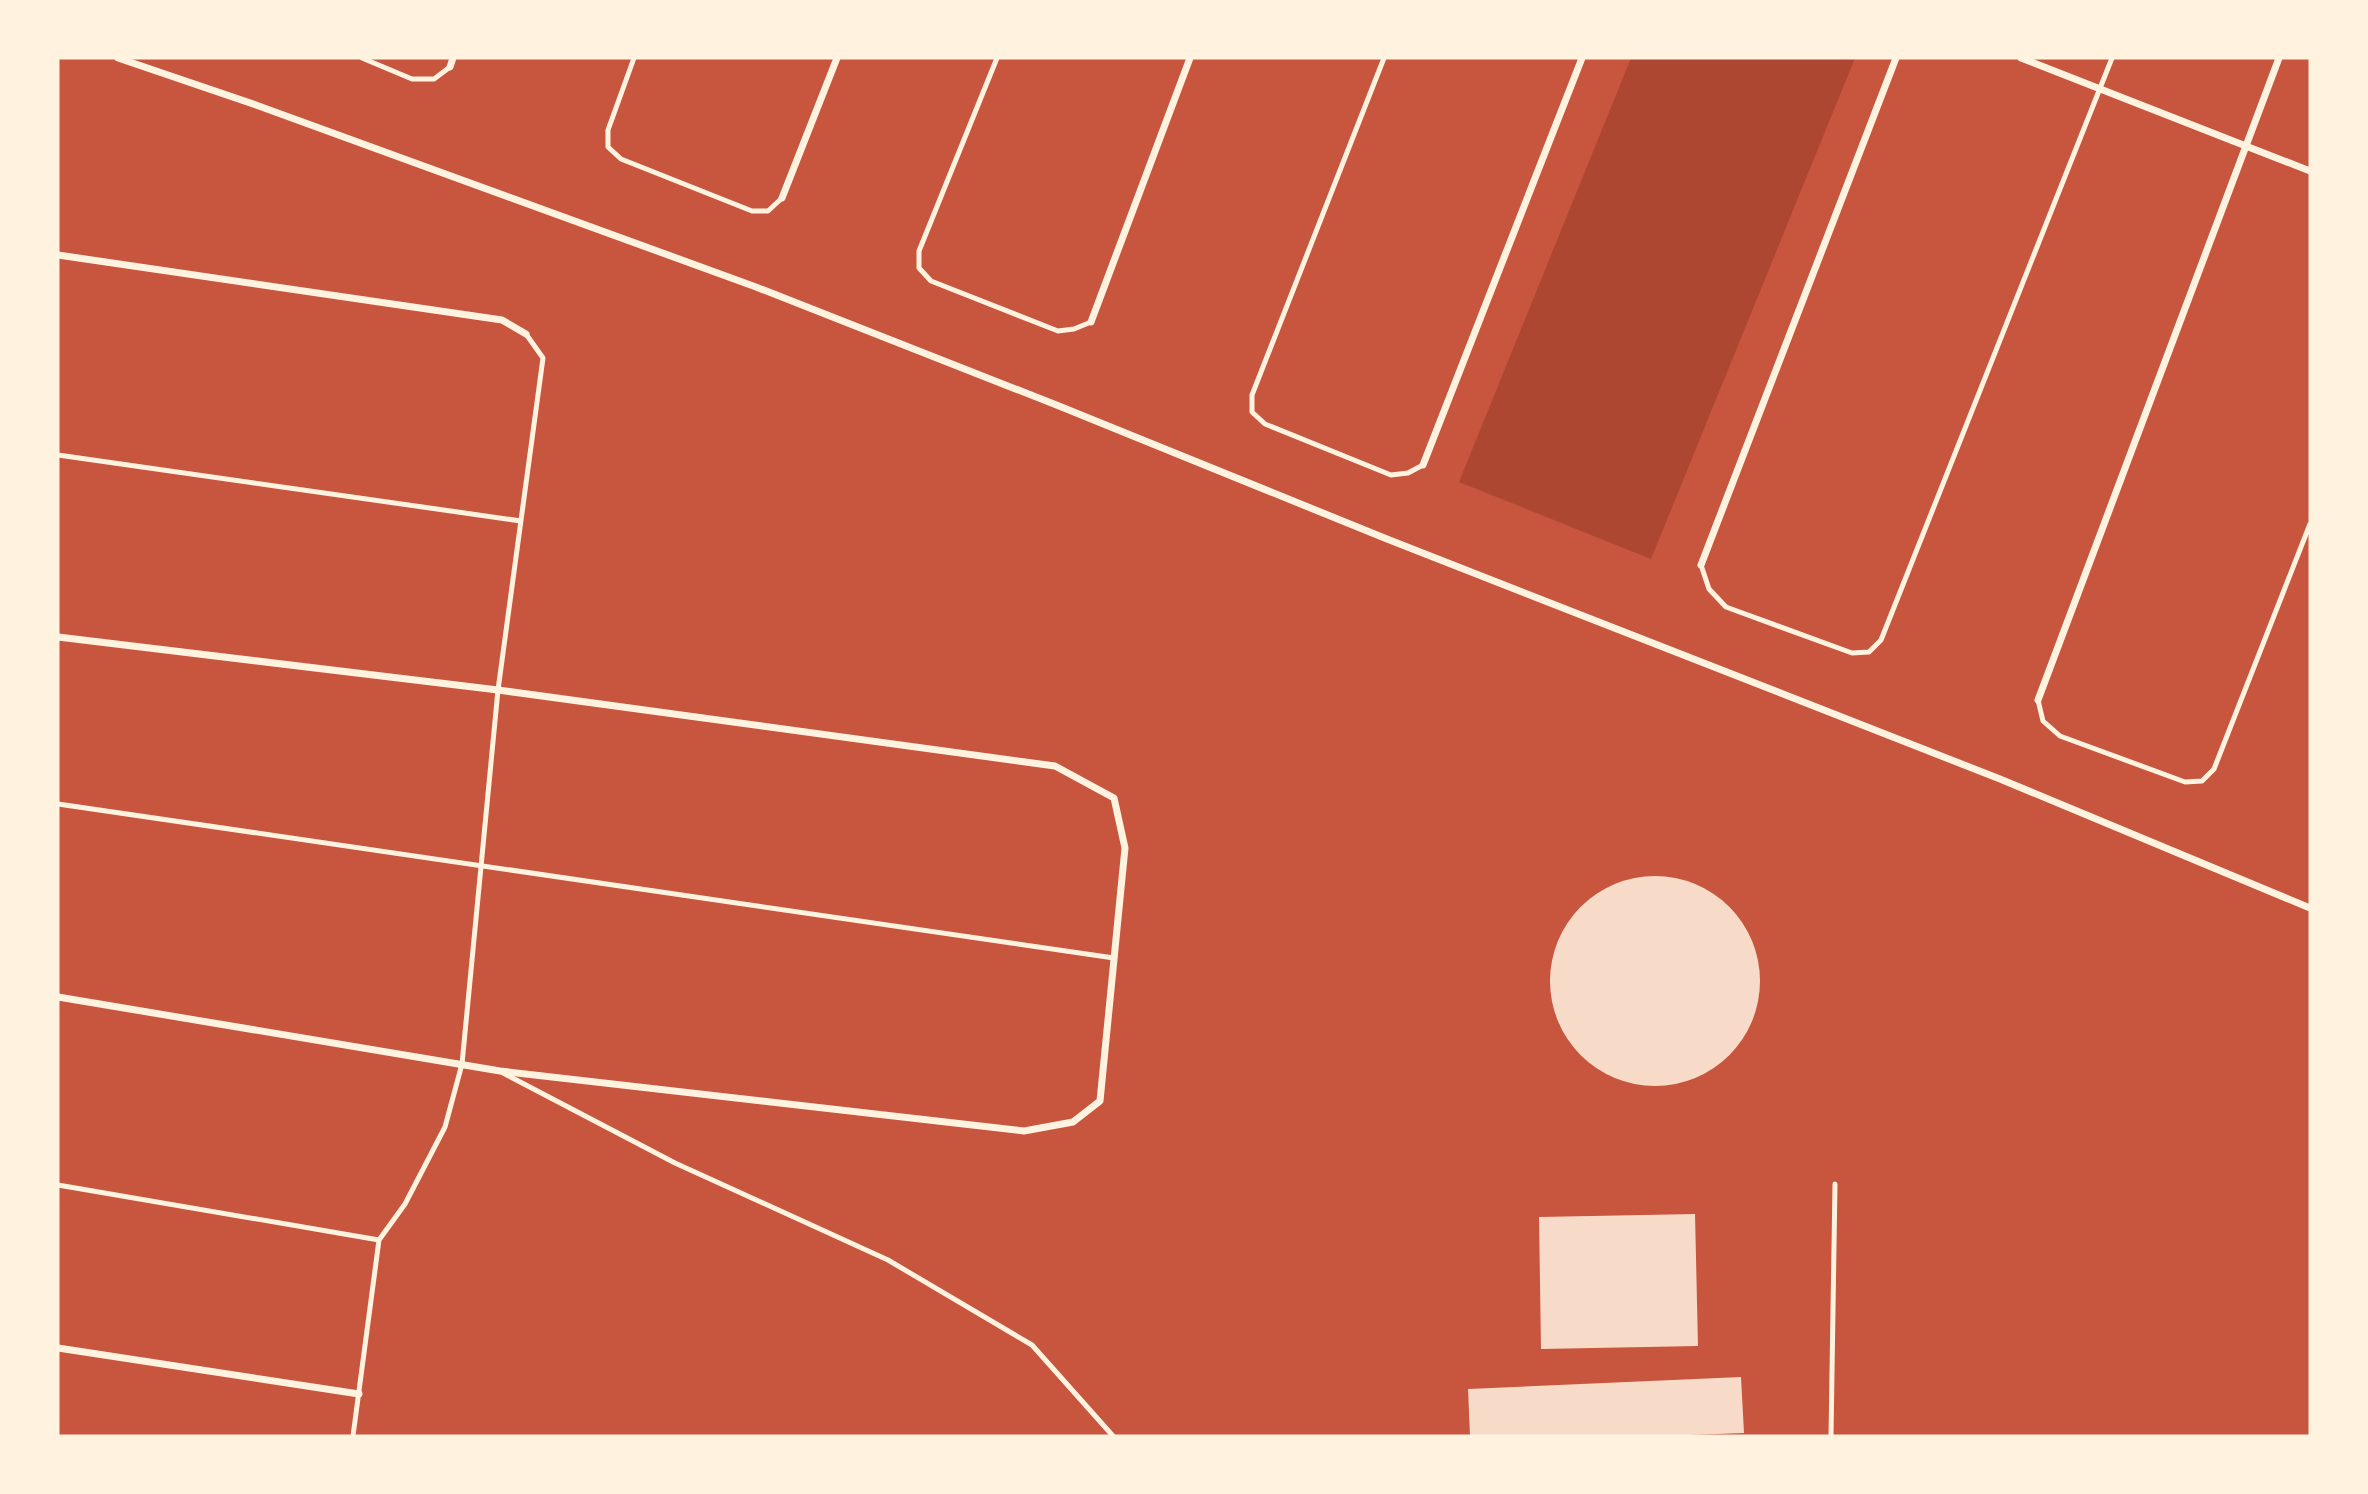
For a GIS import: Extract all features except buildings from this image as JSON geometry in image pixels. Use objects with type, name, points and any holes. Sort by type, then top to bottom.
[{"type":"street","points":[[118,58],[256,105],[756,287],[1400,544],[2000,779],[2310,908]]},
{"type":"street","points":[[450,67],[453,58]]},
{"type":"street","points":[[782,198],[837,58]]},
{"type":"street","points":[[1091,322],[1190,58]]},
{"type":"street","points":[[1423,465],[1582,58]]},
{"type":"street","points":[[1701,565],[1896,58]]},
{"type":"street","points":[[2021,58],[2310,171]]},
{"type":"street","points":[[2038,701],[2279,58]]},
{"type":"street","points":[[58,255],[502,320],[526,334]]},
{"type":"street","points":[[58,637],[498,690],[1055,766],[1114,798],[1125,848],[1100,1101],[1073,1122],[1024,1131],[500,1071],[58,997]]},
{"type":"street","points":[[58,1348],[359,1394]]},
{"type":"lane","points":[[362,58],[412,79],[434,79],[450,67]]},
{"type":"lane","points":[[634,58],[608,130],[608,147],[621,159],[752,211],[768,211],[782,198]]},
{"type":"lane","points":[[997,58],[919,251],[919,268],[931,281],[1058,331],[1074,329],[1091,322]]},
{"type":"lane","points":[[1384,58],[1252,395],[1252,412],[1265,424],[1391,475],[1408,473],[1423,465]]},
{"type":"lane","points":[[1701,565],[1709,589],[1726,607],[1852,653],[1869,652],[1881,640],[2112,58]]},
{"type":"lane","points":[[353,1436],[379,1240],[405,1204],[445,1127],[462,1064],[498,690],[542,358],[526,334]]},
{"type":"lane","points":[[58,455],[521,520]]},
{"type":"lane","points":[[2038,701],[2043,721],[2060,736],[2185,782],[2202,781],[2214,769],[2310,524]]},
{"type":"lane","points":[[58,804],[1114,958]]},
{"type":"lane","points":[[500,1071],[675,1163],[888,1260],[1032,1345],[1112,1436]]},
{"type":"lane","points":[[1831,1436],[1835,1184]]},
{"type":"lane","points":[[58,1185],[379,1240]]},
{"type":"shaded area","points":[[1631,58],[1855,58],[1651,559],[1459,482]]}]
